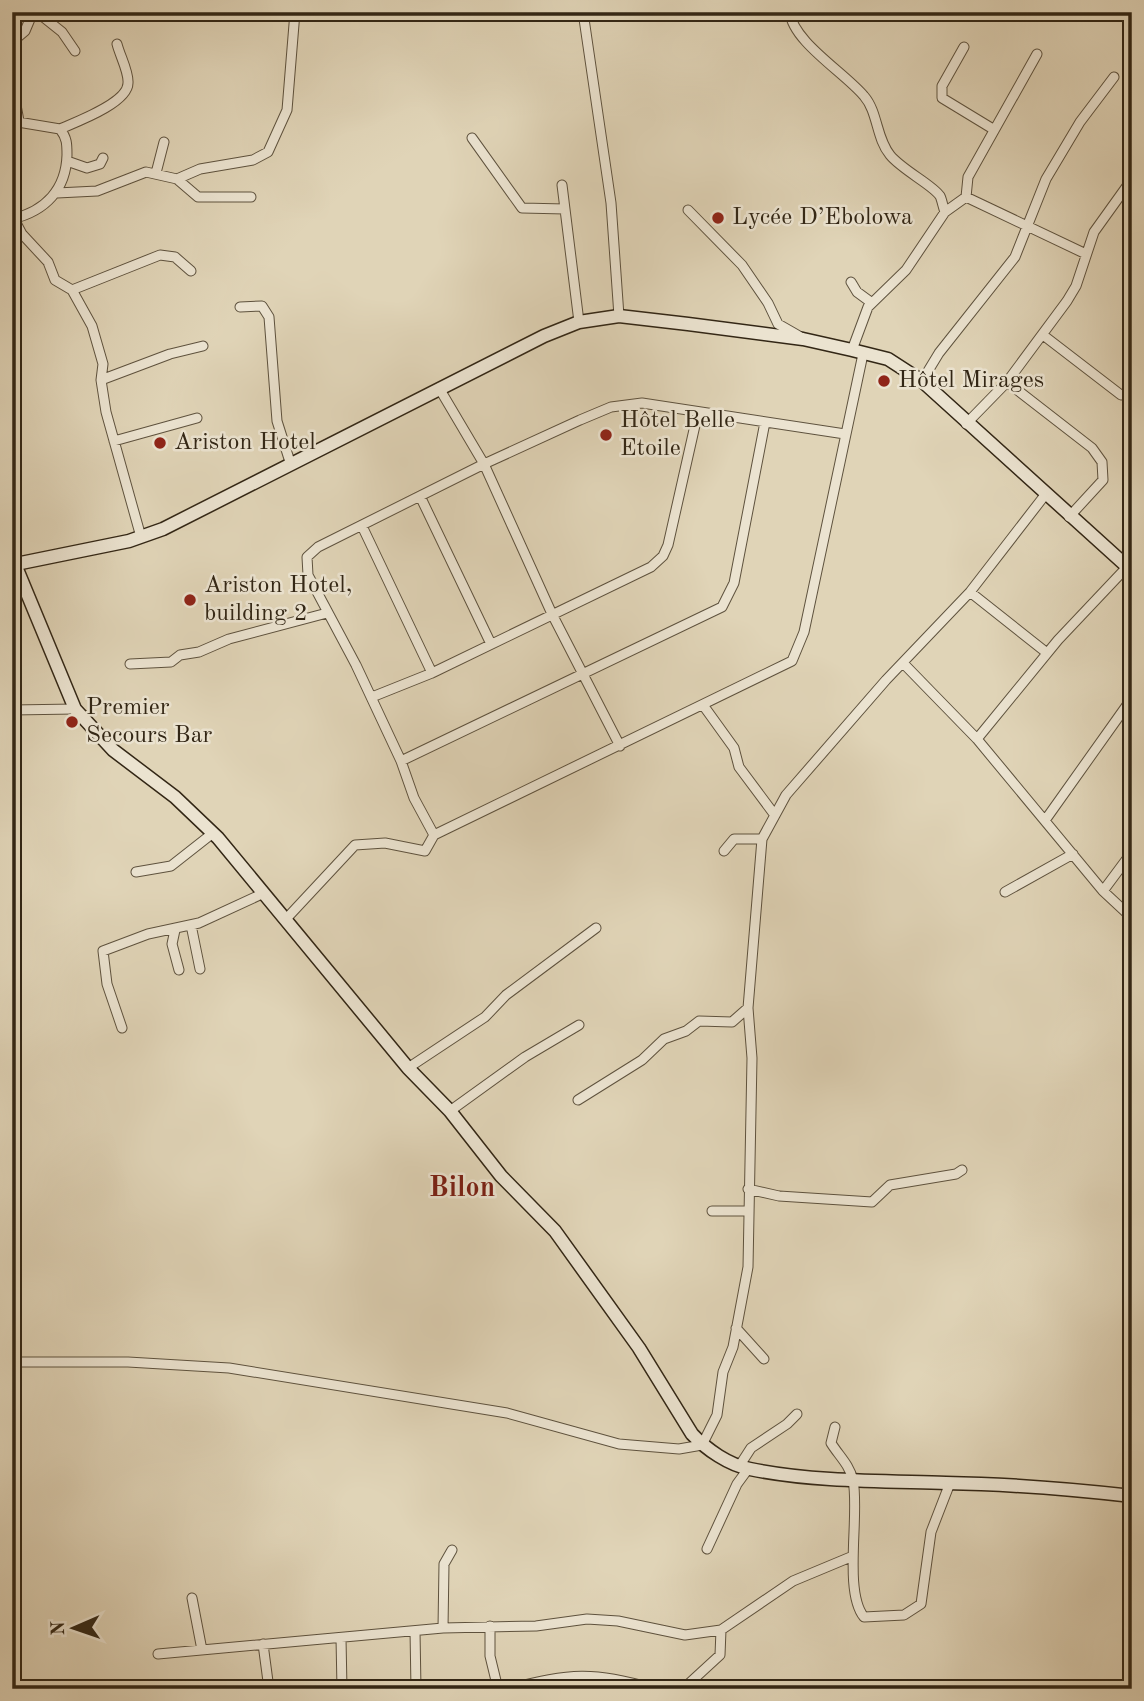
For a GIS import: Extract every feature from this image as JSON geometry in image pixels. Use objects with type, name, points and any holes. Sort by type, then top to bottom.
[{"type":"main road","points":[[1129,569],[922,381],[888,359],[803,339],[619,316],[579,322],[544,335],[163,529],[141,537],[14,561],[75,709],[113,750],[175,797],[213,833],[408,1068],[450,1111],[501,1176],[555,1231],[639,1349],[692,1434],[702,1444],[718,1457],[744,1467],[853,1480],[1061,1488],[1132,1496]]},
{"type":"street","points":[[12,42],[24,31],[35,12],[62,32],[75,51]]},
{"type":"street","points":[[177,180],[200,169],[253,160],[268,152],[288,110],[295,12]]},
{"type":"street","points":[[583,12],[611,203],[619,316]]},
{"type":"street","points":[[790,12],[791,23],[804,40],[866,98],[881,142],[891,157],[907,173],[940,195],[945,212]]},
{"type":"street","points":[[12,83],[16,121],[60,129],[107,107],[125,93],[129,82],[117,44]]},
{"type":"street","points":[[964,47],[942,86],[942,98],[993,129]]},
{"type":"street","points":[[286,919],[355,845],[385,843],[425,851],[434,835],[779,668],[798,654],[845,434],[868,307],[906,270],[945,212],[966,197],[968,177],[1037,54]]},
{"type":"street","points":[[922,381],[939,354],[1015,257],[1046,179],[1080,122],[1114,77]]},
{"type":"street","points":[[60,129],[67,143],[67,171],[57,193],[32,214],[13,219],[48,262],[55,280],[72,290],[92,326],[103,364],[102,380],[114,441],[141,537]]},
{"type":"street","points":[[472,138],[522,208],[565,209]]},
{"type":"street","points":[[156,173],[164,142]]},
{"type":"street","points":[[67,161],[87,167],[100,164],[103,158]]},
{"type":"street","points":[[57,193],[97,191],[128,176],[156,173],[177,180],[198,197],[251,197]]},
{"type":"street","points":[[967,424],[1007,382],[1076,286],[1094,232],[1132,179]]},
{"type":"street","points":[[562,185],[579,322]]},
{"type":"street","points":[[966,197],[1086,254]]},
{"type":"street","points":[[688,210],[742,265],[778,324],[803,339]]},
{"type":"street","points":[[72,290],[160,255],[175,257],[191,271]]},
{"type":"street","points":[[851,282],[858,292],[872,303]]},
{"type":"street","points":[[240,307],[262,306],[269,317],[277,421],[290,462]]},
{"type":"street","points":[[1043,335],[1121,395]]},
{"type":"street","points":[[102,380],[203,346]]},
{"type":"street","points":[[1007,382],[1092,448],[1102,462],[1103,480],[1069,517]]},
{"type":"street","points":[[439,388],[484,464],[552,614],[620,746]]},
{"type":"street","points":[[434,835],[414,798],[401,761],[372,697],[308,575],[307,557],[318,547],[484,464],[611,407],[642,403],[845,434]]},
{"type":"street","points":[[372,697],[432,673],[651,567],[663,556],[674,522],[698,412]]},
{"type":"street","points":[[114,441],[197,418]]},
{"type":"street","points":[[401,761],[722,607],[734,583],[765,422]]},
{"type":"street","points":[[12,1362],[128,1362],[229,1368],[507,1413],[619,1444],[679,1449],[702,1444],[717,1415],[723,1372],[733,1347],[747,1278],[752,1058],[748,1008],[762,839],[774,814],[811,766],[970,592],[1045,495]]},
{"type":"street","points":[[420,496],[491,644]]},
{"type":"street","points":[[362,526],[432,673]]},
{"type":"street","points":[[977,739],[1047,653],[1129,569]]},
{"type":"street","points":[[970,592],[1047,653]]},
{"type":"street","points":[[130,664],[172,662],[180,655],[199,652],[229,639],[327,613]]},
{"type":"street","points":[[903,663],[977,739],[1103,891],[1132,918]]},
{"type":"street","points":[[1046,819],[1132,698]]},
{"type":"street","points":[[703,705],[734,748],[739,767],[774,814]]},
{"type":"street","points":[[12,710],[75,709]]},
{"type":"street","points":[[136,872],[171,866],[213,833]]},
{"type":"street","points":[[724,850],[734,839],[762,839]]},
{"type":"street","points":[[1103,891],[1132,852]]},
{"type":"street","points":[[1005,892],[1073,854]]},
{"type":"street","points":[[122,1028],[107,984],[103,951],[133,939],[191,925],[264,893]]},
{"type":"street","points":[[191,925],[200,969]]},
{"type":"street","points":[[408,1068],[485,1017],[506,995],[596,928]]},
{"type":"street","points":[[175,930],[172,944],[179,970]]},
{"type":"street","points":[[578,1100],[642,1060],[664,1039],[686,1031],[699,1021],[732,1023],[748,1008]]},
{"type":"street","points":[[450,1111],[525,1057],[579,1025]]},
{"type":"street","points":[[748,1189],[779,1196],[872,1202],[890,1185],[957,1174],[962,1170]]},
{"type":"street","points":[[712,1211],[749,1211]]},
{"type":"street","points":[[736,1328],[764,1359]]},
{"type":"street","points":[[707,1549],[751,1448],[788,1424],[797,1414]]},
{"type":"street","points":[[835,1427],[831,1443],[849,1468],[853,1480],[856,1515],[853,1556],[859,1610],[864,1617],[904,1615],[921,1604],[931,1532],[950,1483]]},
{"type":"street","points":[[443,1628],[444,1564],[452,1550]]},
{"type":"street","points":[[158,1654],[443,1628],[536,1626],[587,1619],[618,1621],[685,1634],[721,1630],[793,1581],[853,1556]]},
{"type":"street","points":[[192,1598],[202,1650]]},
{"type":"street","points":[[489,1626],[490,1656],[498,1689]]},
{"type":"street","points":[[683,1689],[720,1655],[721,1630]]},
{"type":"street","points":[[415,1631],[416,1689]]},
{"type":"street","points":[[341,1638],[342,1689]]},
{"type":"street","points":[[263,1644],[269,1689]]},
{"type":"street","points":[[508,1689],[540,1679],[598,1675],[655,1689]]},
{"type":"place","name":"Lycée D’Ebolowa","points":[[718,218]]},
{"type":"place","name":"Hôtel Mirages","points":[[884,381]]},
{"type":"place","name":"Hôtel Belle Etoile","points":[[606,435]]},
{"type":"place","name":"Ariston Hotel","points":[[160,443]]},
{"type":"place","name":"Ariston Hotel, building 2","points":[[190,600]]},
{"type":"place","name":"Premier Secours Bar","points":[[72,722]]},
{"type":"district","name":"Bilon","points":[[462,1189]]}]
